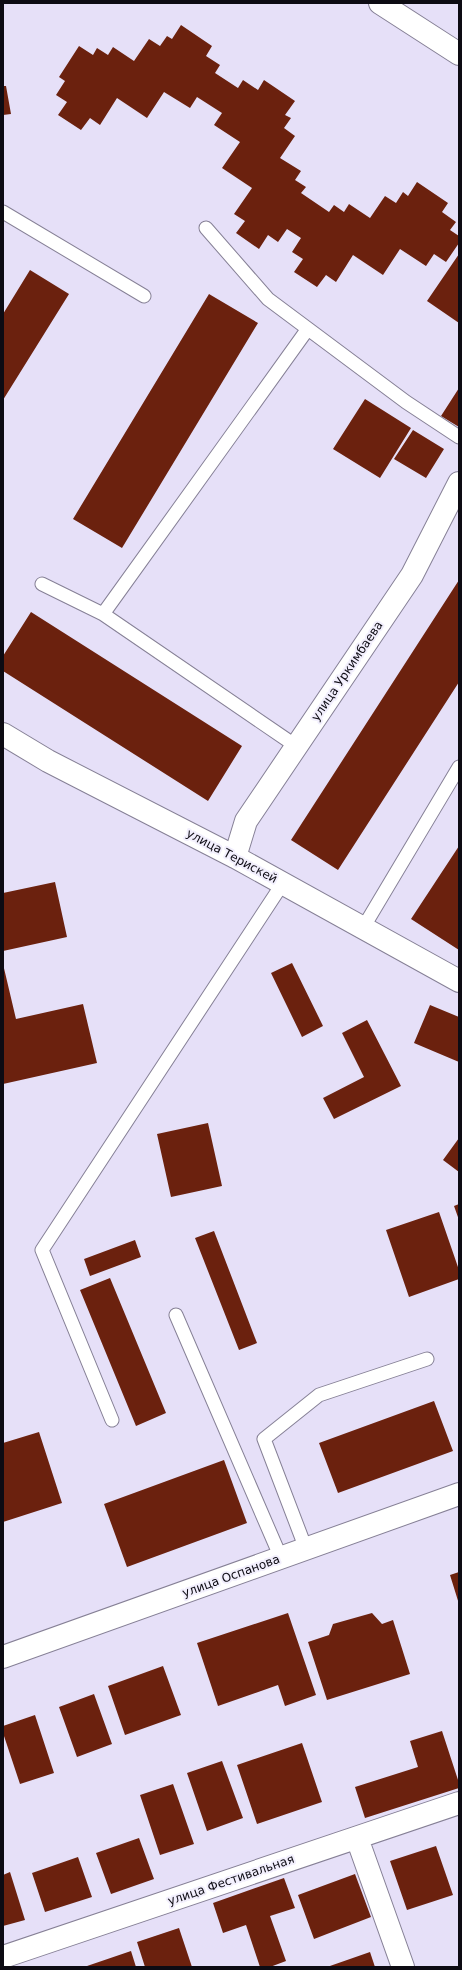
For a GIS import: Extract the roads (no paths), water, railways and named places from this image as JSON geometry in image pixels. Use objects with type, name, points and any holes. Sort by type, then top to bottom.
[{"type":"street","points":[[380,3],[459,54]]},
{"type":"street","name":"улица Уркимбаева","points":[[236,858],[246,821],[412,575],[459,483]]},
{"type":"street","name":"улица Терискей","points":[[3,734],[48,761],[283,883],[459,981]]},
{"type":"street","name":"улица Оспанова","points":[[3,1657],[459,1494]]},
{"type":"street","name":"улица Фестивальная","points":[[3,1957],[459,1803]]},
{"type":"street","points":[[357,1838],[403,1967]]},
{"type":"lane","points":[[3,212],[144,296]]},
{"type":"lane","points":[[206,228],[268,300],[406,402],[459,438]]},
{"type":"lane","points":[[103,614],[307,330]]},
{"type":"lane","points":[[42,584],[103,614],[296,746]]},
{"type":"lane","points":[[363,928],[459,767]]},
{"type":"lane","points":[[112,1420],[42,1250],[283,883]]},
{"type":"lane","points":[[176,1314],[281,1558]]},
{"type":"lane","points":[[306,1549],[264,1439],[319,1395],[427,1359]]}]
